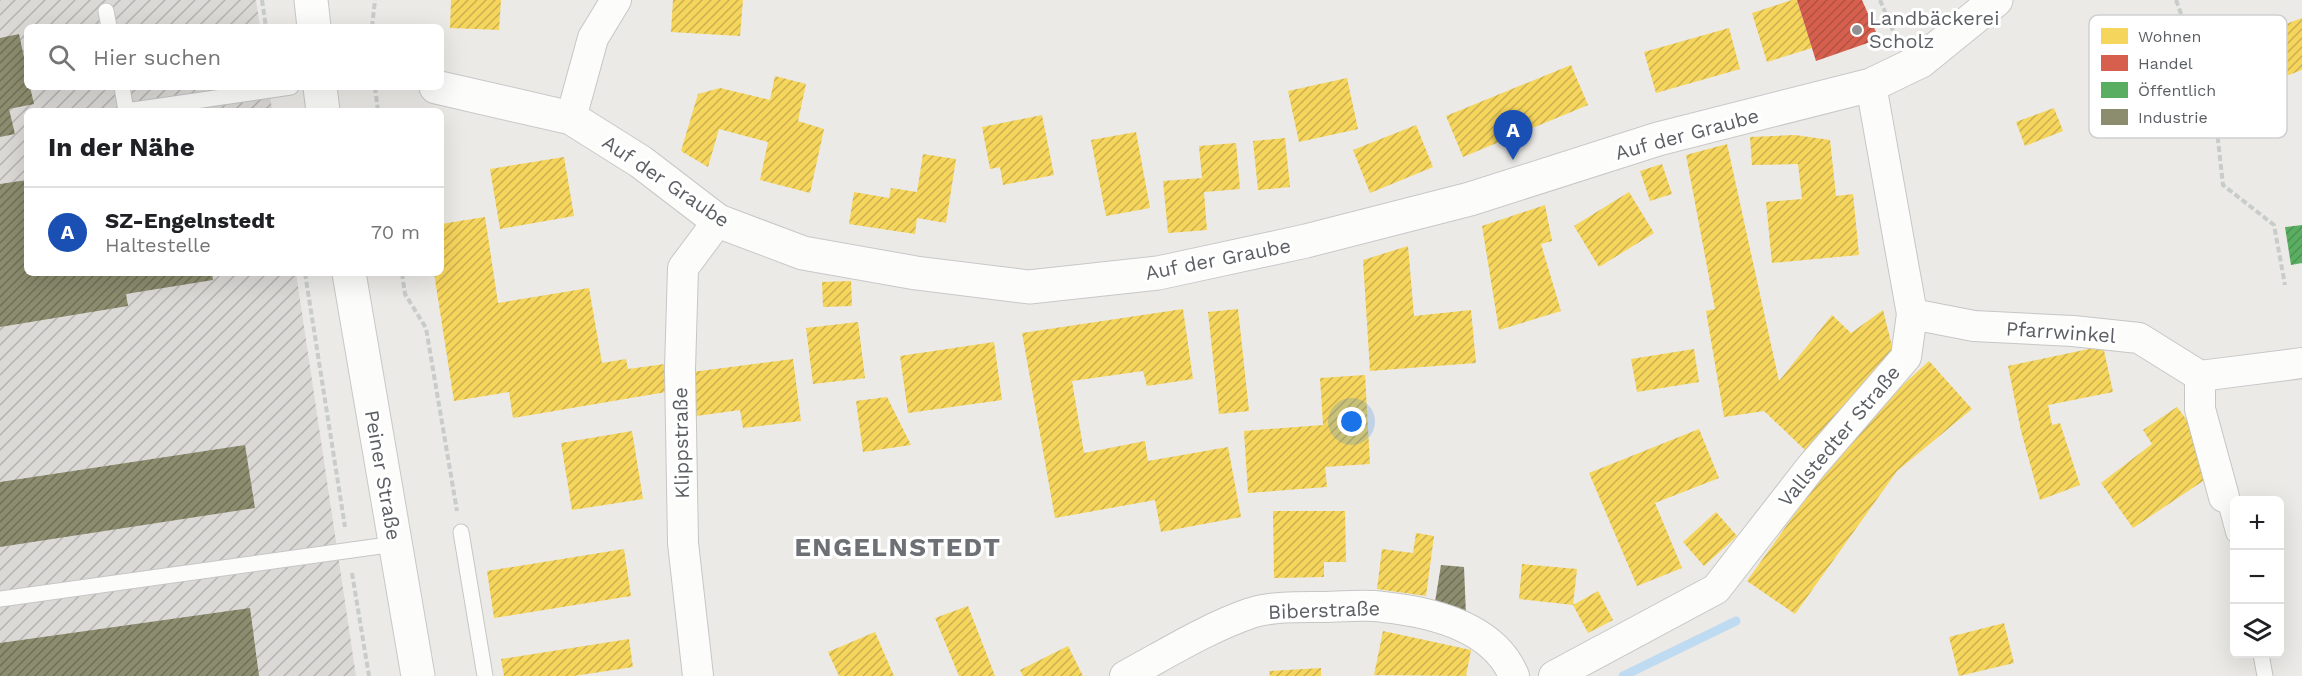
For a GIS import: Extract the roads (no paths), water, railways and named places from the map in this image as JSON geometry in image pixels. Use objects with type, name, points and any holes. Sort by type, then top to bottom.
[{"type":"street","points":[[311,0],[314,24]]},
{"type":"street","points":[[571,118],[593,38],[616,0]]},
{"type":"street","name":"Auf der Graube","points":[[444,89],[571,118],[641,162],[718,220],[803,253],[927,274],[1029,286],[1158,273],[1306,241],[1470,199],[1658,139],[1871,85],[1921,61],[1996,0]]},
{"type":"street","name":"Vallstedter Straße","points":[[1554,676],[1716,589],[1811,467],[1906,357],[1912,314],[1871,85]]},
{"type":"street","points":[[320,90],[323,108]]},
{"type":"street","name":"Klippstraße","points":[[698,676],[683,543],[680,369],[683,268],[718,220]]},
{"type":"street","name":"Peiner Straße","points":[[350,276],[418,676]]},
{"type":"street","name":"Pfarrwinkel","points":[[1912,314],[1974,326],[2073,331],[2139,338],[2199,376]]},
{"type":"street","points":[[2224,497],[2200,409],[2199,376],[2302,363]]},
{"type":"street","name":"Biberstraße","points":[[1125,676],[1221,626],[1254,613],[1292,607],[1382,606],[1443,618],[1485,639],[1508,662],[1514,676]]},
{"type":"lane","points":[[106,10],[109,24]]},
{"type":"lane","points":[[122,90],[126,108]]},
{"type":"lane","points":[[147,108],[270,90]]},
{"type":"lane","points":[[2224,497],[2230,517]]},
{"type":"lane","points":[[461,532],[485,676]]},
{"type":"lane","points":[[0,599],[395,544]]},
{"type":"lane","points":[[2262,658],[2265,676]]},
{"type":"waterway","points":[[1623,676],[1736,621]]},
{"type":"place","name":"Landbäckerei Scholz","points":[[1857,30]]},
{"type":"place","name":"SZ-Engelnstedt","points":[[1513,160]]},
{"type":"district","name":"ENGELNSTEDT","points":[[898,547]]}]
